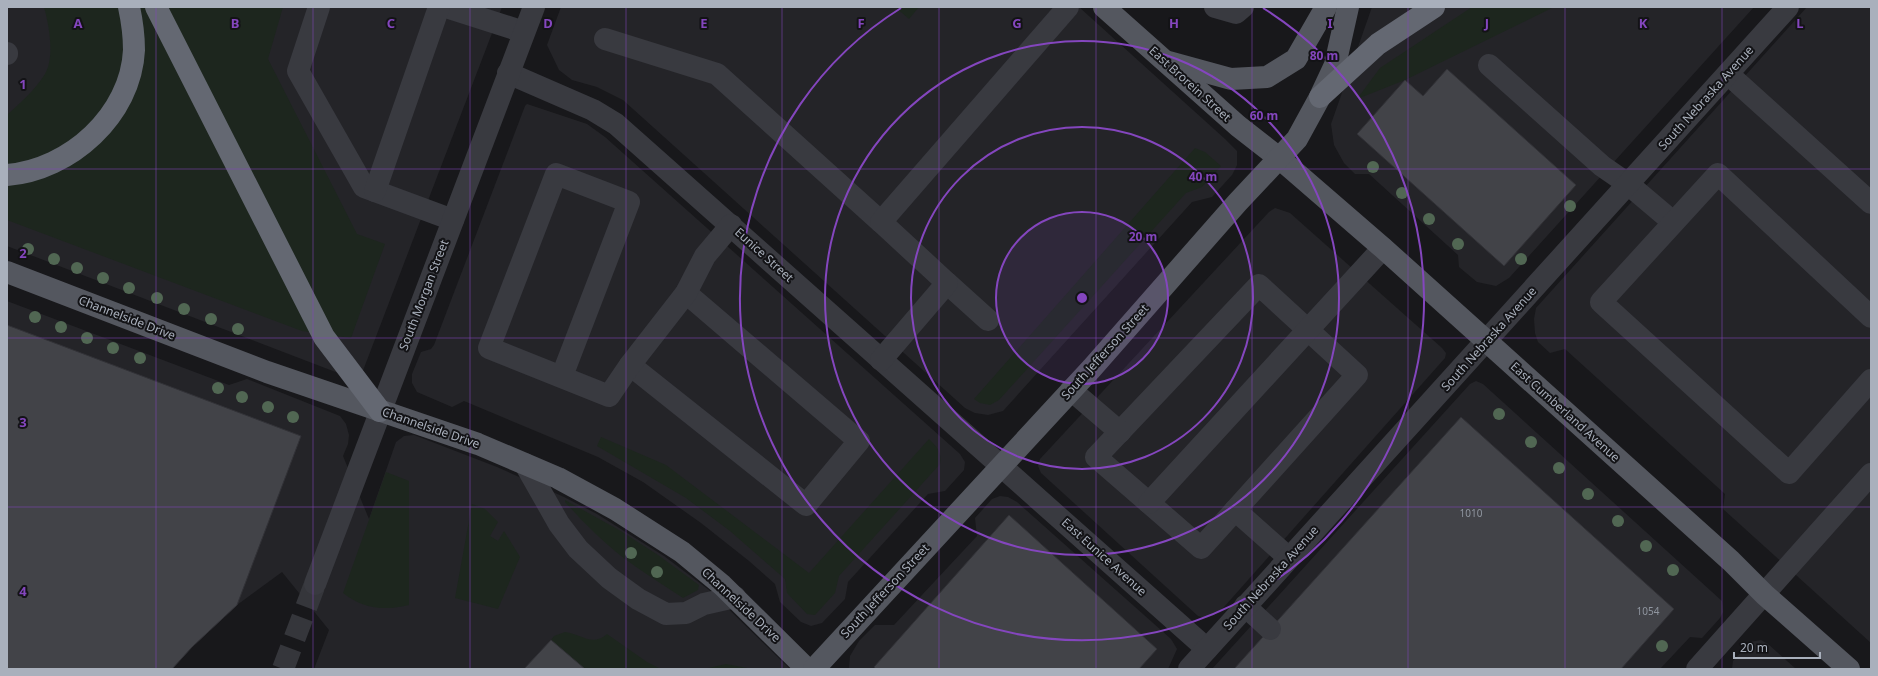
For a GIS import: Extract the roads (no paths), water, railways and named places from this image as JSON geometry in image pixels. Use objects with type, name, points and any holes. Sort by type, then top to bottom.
[{"type":"highway","points":[[7,175],[35,170],[68,154],[83,144],[108,117],[123,91],[131,67],[133,43],[129,7]]},
{"type":"highway","points":[[156,7],[324,337],[380,411]]},
{"type":"highway","points":[[1320,97],[1378,44],[1434,7]]},
{"type":"main road","name":"East Brorein Street","points":[[1104,7],[1238,126],[1279,158]]},
{"type":"main road","points":[[1164,60],[1231,79],[1267,77],[1281,70],[1296,59],[1326,7]]},
{"type":"main road","name":"South Jefferson Street","points":[[814,669],[1071,390],[1297,139],[1320,97],[1334,65],[1348,7]]},
{"type":"main road","name":"East Cumberland Avenue","points":[[1279,158],[1383,248],[1731,561],[1765,595],[1848,669]]},
{"type":"main road","name":"Channelside Drive","points":[[7,272],[267,372],[478,444],[584,491],[641,524],[682,552],[735,597],[807,669]]},
{"type":"street","points":[[319,7],[298,71],[364,188],[453,220]]},
{"type":"street","points":[[375,191],[438,7]]},
{"type":"street","points":[[446,7],[524,32]]},
{"type":"street","name":"South Morgan Street","points":[[315,584],[534,7]]},
{"type":"street","points":[[880,222],[1068,7]]},
{"type":"street","points":[[1214,7],[1236,13],[1243,7]]},
{"type":"street","name":"South Nebraska Avenue","points":[[1189,669],[1788,7]]},
{"type":"street","points":[[606,39],[717,74],[988,320]]},
{"type":"street","points":[[1489,65],[1602,166],[1628,184],[1673,222]]},
{"type":"street","name":"Eunice Street","points":[[508,73],[593,110],[616,124],[1001,466]]},
{"type":"street","points":[[1728,74],[1871,203]]},
{"type":"street","points":[[562,376],[629,202],[556,174],[489,348],[609,396],[630,365],[686,293],[705,256],[731,225]]},
{"type":"street","points":[[1871,317],[1718,174],[1601,302],[1789,473],[1871,380]]},
{"type":"street","points":[[1149,503],[1383,248]]},
{"type":"street","points":[[882,360],[947,283]]},
{"type":"street","points":[[1259,285],[1357,375],[1201,548],[1096,457],[1120,432],[1259,285]]},
{"type":"street","points":[[630,365],[806,505],[859,441],[686,293]]},
{"type":"street","points":[[1071,390],[1120,432]]},
{"type":"street","points":[[526,464],[559,524],[578,549],[609,578],[638,599],[666,614],[686,614],[704,604],[735,597]]},
{"type":"street","name":"East Eunice Avenue","points":[[1001,466],[1207,649]]},
{"type":"street","points":[[1697,669],[1765,595],[1871,474]]},
{"type":"street","points":[[1235,510],[1289,558]]},
{"type":"street","points":[[1245,606],[1270,629]]},
{"type":"tunnel","points":[[283,669],[315,584]]}]
